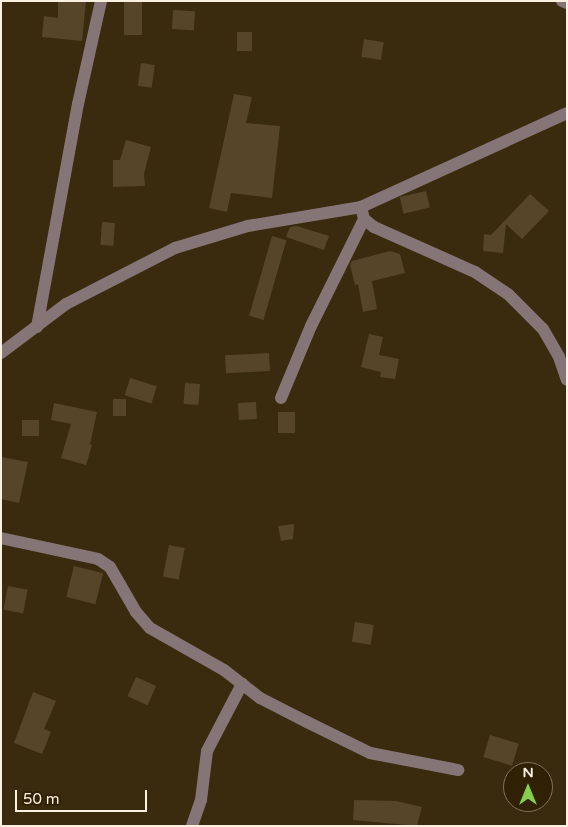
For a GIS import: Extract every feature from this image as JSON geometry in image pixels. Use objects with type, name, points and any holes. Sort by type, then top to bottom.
[{"type":"street","points":[[37,327],[78,104],[101,1]]},
{"type":"street","points":[[562,1],[567,3]]},
{"type":"street","points":[[1,353],[66,304],[175,248],[248,226],[362,213],[567,114]]},
{"type":"street","points":[[362,213],[391,236],[475,272],[508,294],[542,329],[560,356],[567,380]]},
{"type":"street","points":[[281,398],[362,213]]},
{"type":"street","points":[[1,538],[98,559],[110,567],[136,612],[150,628],[216,666],[260,698],[370,753],[458,770]]},
{"type":"street","points":[[192,826],[201,800],[207,751],[242,684]]},
{"type":"building","points":[[58,1],[86,1],[82,41],[42,37],[44,16],[58,18]]},
{"type":"building","points":[[124,1],[142,1],[142,35],[124,35]]},
{"type":"building","points":[[173,10],[195,11],[194,30],[172,29]]},
{"type":"building","points":[[237,32],[252,32],[252,51],[237,51]]},
{"type":"building","points":[[364,39],[384,42],[381,60],[361,57]]},
{"type":"building","points":[[141,63],[155,65],[152,88],[138,86]]},
{"type":"building","points":[[234,94],[252,97],[246,123],[280,126],[272,198],[231,193],[227,212],[209,208]]},
{"type":"building","points":[[126,140],[151,147],[144,174],[145,186],[113,187],[113,160],[120,160]]},
{"type":"building","points":[[426,191],[430,208],[404,214],[400,197]]},
{"type":"building","points":[[530,194],[549,211],[522,239],[506,224],[503,253],[483,251],[484,234],[491,235]]},
{"type":"building","points":[[102,222],[115,223],[113,246],[100,245]]},
{"type":"building","points":[[297,226],[329,236],[324,250],[286,237],[290,227]]},
{"type":"building","points":[[272,236],[286,240],[264,320],[249,316]]},
{"type":"building","points":[[390,251],[400,254],[405,273],[372,281],[377,309],[363,312],[358,284],[355,285],[350,265],[352,261]]},
{"type":"building","points":[[369,334],[383,337],[379,355],[399,359],[395,379],[380,377],[381,372],[361,367]]},
{"type":"building","points":[[269,353],[270,371],[226,373],[225,355]]},
{"type":"building","points":[[130,378],[157,386],[152,403],[125,395]]},
{"type":"building","points":[[185,383],[200,384],[198,405],[184,404]]},
{"type":"building","points":[[113,399],[126,399],[126,416],[113,416]]},
{"type":"building","points":[[256,402],[257,419],[239,420],[238,403]]},
{"type":"building","points":[[54,403],[97,412],[90,444],[92,445],[86,465],[61,458],[71,424],[51,420]]},
{"type":"building","points":[[278,412],[295,412],[295,433],[278,433]]},
{"type":"building","points":[[22,420],[39,420],[39,436],[22,436]]},
{"type":"building","points":[[1,457],[28,462],[19,503],[1,499]]},
{"type":"building","points":[[294,524],[293,539],[281,541],[278,526]]},
{"type":"building","points":[[169,545],[185,548],[179,579],[163,576]]},
{"type":"building","points":[[74,566],[103,573],[95,604],[66,597]]},
{"type":"building","points":[[8,586],[28,590],[23,613],[3,610]]},
{"type":"building","points":[[355,622],[374,625],[371,645],[352,642]]},
{"type":"building","points":[[136,677],[156,686],[148,705],[127,696]]},
{"type":"building","points":[[33,692],[56,701],[44,729],[51,732],[42,754],[14,743]]},
{"type":"building","points":[[490,735],[519,744],[513,762],[503,763],[483,757]]},
{"type":"building","points":[[354,800],[396,801],[422,807],[417,826],[353,820]]}]
